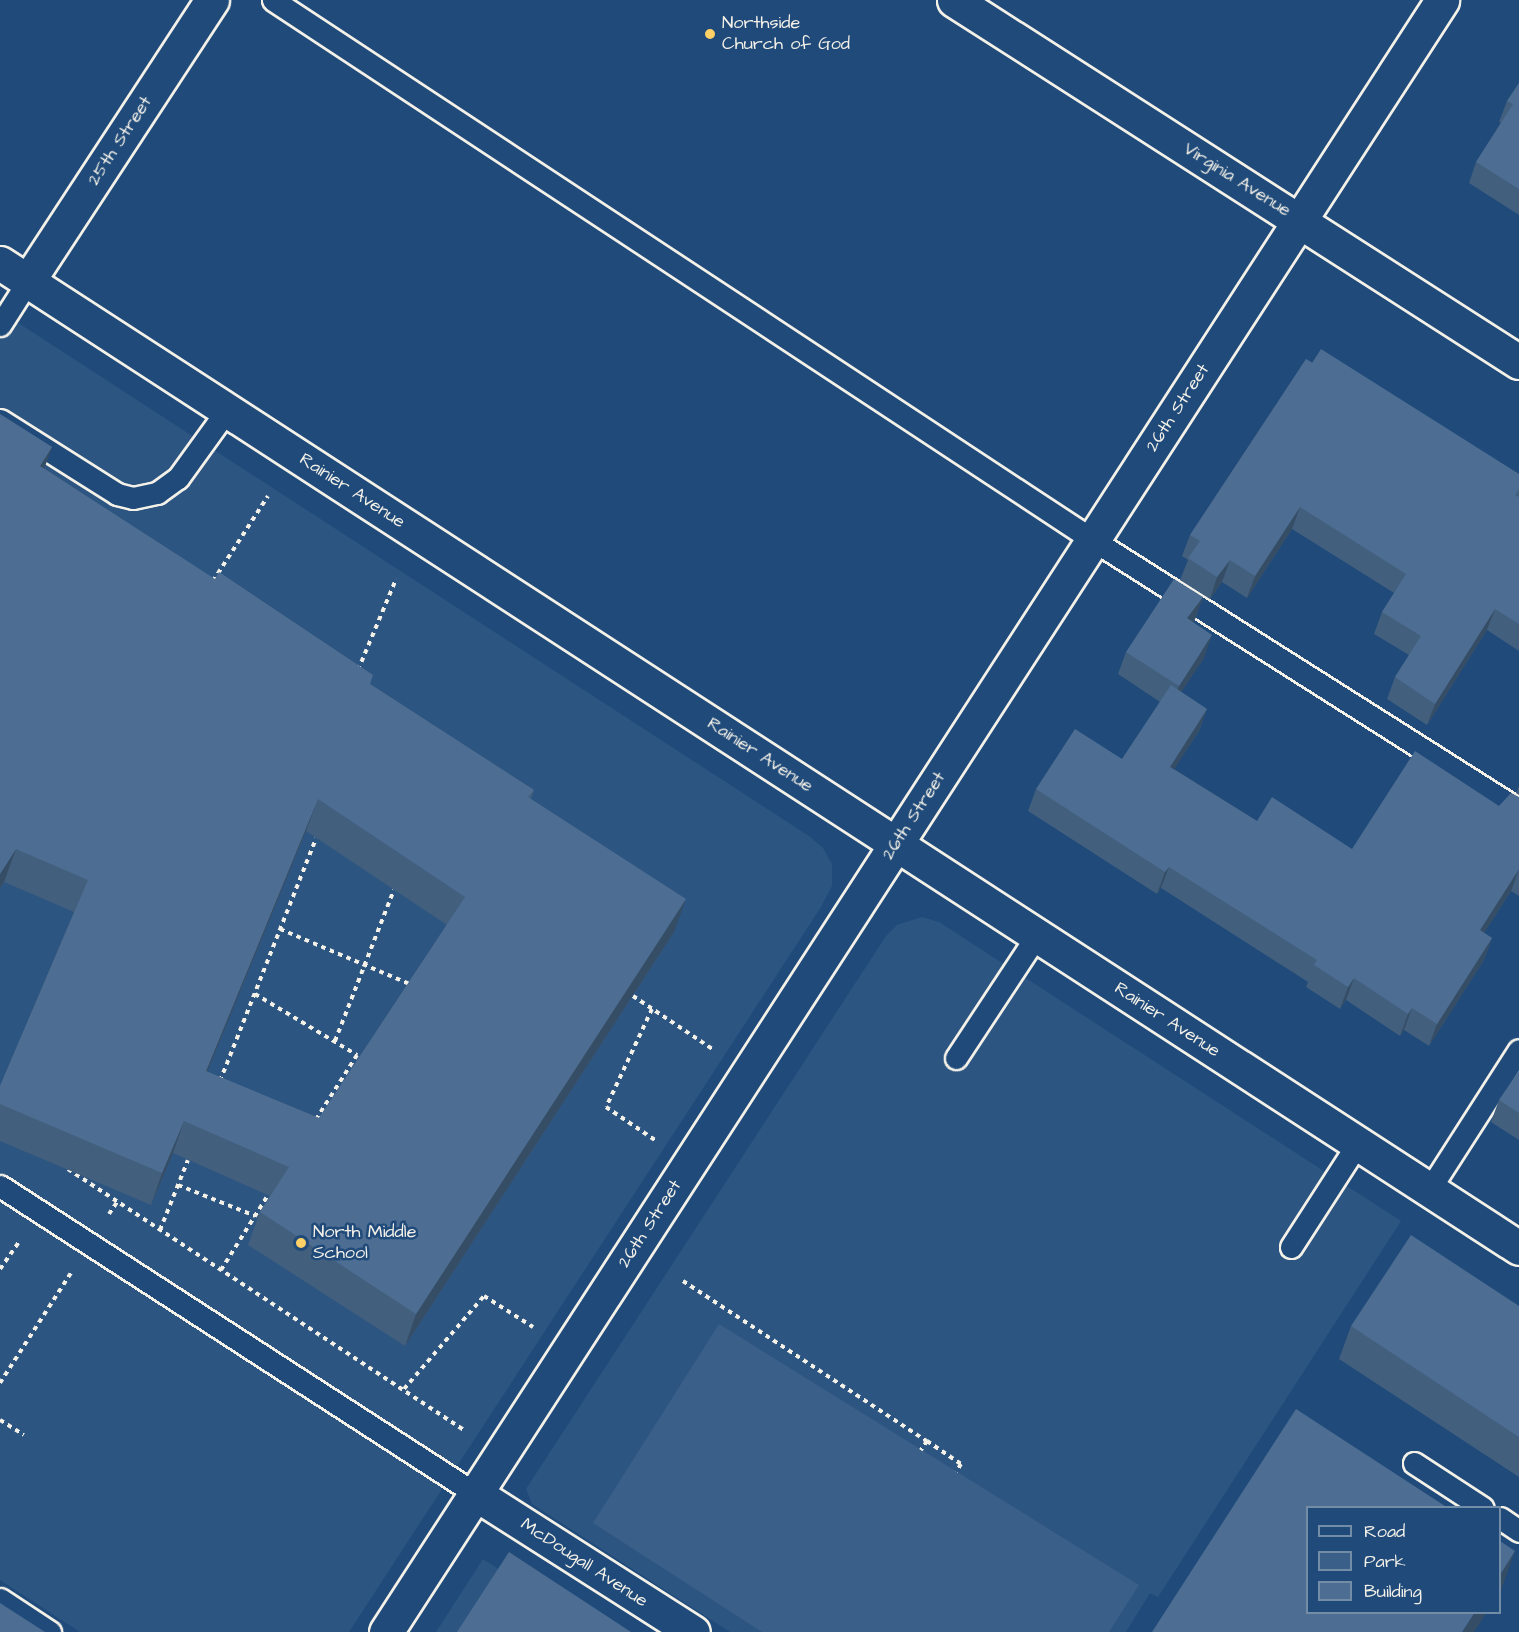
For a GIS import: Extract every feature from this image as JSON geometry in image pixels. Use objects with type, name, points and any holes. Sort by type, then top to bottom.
[{"type":"street","name":"25th Street","points":[[28,281],[212,0]]},
{"type":"street","name":"Virginia Avenue","points":[[954,0],[1519,362]]},
{"type":"street","name":"26th Street","points":[[386,1632],[1442,0]]},
{"type":"street","name":"Rainier Avenue","points":[[0,263],[1519,1248]]},
{"type":"street","name":"McDougall Avenue","points":[[476,1494],[693,1632]]},
{"type":"lane","points":[[273,0],[1093,540],[1519,810]]},
{"type":"lane","points":[[0,325],[28,281]]},
{"type":"lane","points":[[0,420],[117,494],[133,498],[157,494],[178,478],[227,410]]},
{"type":"lane","points":[[956,1058],[1036,935]]},
{"type":"lane","points":[[1429,1190],[1519,1050]]},
{"type":"lane","points":[[1291,1246],[1358,1143]]},
{"type":"lane","points":[[0,1186],[476,1494]]},
{"type":"lane","points":[[1414,1462],[1480,1506]]},
{"type":"lane","points":[[1501,1519],[1519,1531]]},
{"type":"lane","points":[[0,1599],[50,1632]]},
{"type":"path","points":[[210,585],[268,496]]},
{"type":"path","points":[[355,678],[396,579]]},
{"type":"path","points":[[219,1082],[316,838]]},
{"type":"path","points":[[335,1041],[394,890]]},
{"type":"path","points":[[280,929],[416,986]]},
{"type":"path","points":[[255,994],[357,1055],[308,1132]]},
{"type":"path","points":[[633,996],[714,1050]]},
{"type":"path","points":[[652,1009],[606,1107],[655,1140]]},
{"type":"path","points":[[160,1230],[188,1160]]},
{"type":"path","points":[[68,1169],[466,1431]]},
{"type":"path","points":[[178,1185],[255,1216]]},
{"type":"path","points":[[221,1270],[268,1195]]},
{"type":"path","points":[[0,1383],[117,1202]]},
{"type":"path","points":[[0,1269],[22,1237]]},
{"type":"path","points":[[683,1281],[962,1464],[956,1472]]},
{"type":"path","points":[[404,1389],[484,1296],[533,1327]]},
{"type":"path","points":[[0,1420],[24,1435]]},
{"type":"path","points":[[921,1450],[927,1442]]},
{"type":"shaded area","name":"North Middle School","points":[[0,311],[809,836],[823,848],[832,864],[832,886],[821,907],[349,1632],[80,1632],[0,1580]]},
{"type":"shaded area","points":[[922,917],[939,922],[1401,1221],[1158,1597],[1150,1593],[1126,1632],[730,1632],[532,1504],[526,1489],[886,936],[897,925]]},
{"type":"shaded area","points":[[483,1559],[596,1632],[436,1632]]},
{"type":"green space","points":[[719,1324],[1139,1585],[1109,1632],[762,1632],[593,1523]]},
{"type":"building","points":[[1519,83],[1519,189],[1476,162],[1513,104],[1507,101]]},
{"type":"building","points":[[1321,349],[1519,474],[1519,489],[1515,495],[1519,497],[1519,624],[1495,609],[1435,704],[1395,677],[1421,636],[1382,612],[1406,574],[1300,507],[1255,576],[1230,560],[1217,577],[1188,558],[1200,541],[1190,535],[1306,359],[1312,363]]},
{"type":"building","points":[[0,414],[52,447],[40,466],[215,579],[219,572],[373,675],[370,684],[534,790],[528,797],[686,899],[416,1314],[260,1212],[289,1167],[184,1121],[162,1173],[0,1104],[0,1086],[88,880],[16,849],[0,874]],"holes":[[[318,799],[465,897],[319,1118],[206,1071]]]},
{"type":"building","points":[[1174,579],[1203,597],[1187,618],[1212,635],[1179,686],[1126,652]]},
{"type":"building","points":[[1171,685],[1207,709],[1170,767],[1257,821],[1272,797],[1352,849],[1415,751],[1499,806],[1511,793],[1519,797],[1519,869],[1480,930],[1492,938],[1437,1024],[1412,1008],[1408,1014],[1354,978],[1348,987],[1314,965],[1317,960],[1169,867],[1165,872],[1036,789],[1075,729],[1122,759]]},
{"type":"building","points":[[1519,1071],[1519,1113],[1499,1100]]},
{"type":"building","points":[[1411,1235],[1519,1306],[1519,1437],[1351,1326]]},
{"type":"building","points":[[1296,1409],[1445,1506],[1306,1506],[1306,1614],[1474,1614],[1462,1632],[1152,1632]]},
{"type":"building","points":[[1501,1542],[1515,1551],[1501,1573]]},
{"type":"building","points":[[509,1552],[631,1632],[457,1632]]},
{"type":"building","points":[[0,1603],[45,1632],[0,1632]]},
{"type":"place","name":"Northside Church of God","points":[[710,34]]},
{"type":"place","name":"North Middle School","points":[[301,1243]]}]
